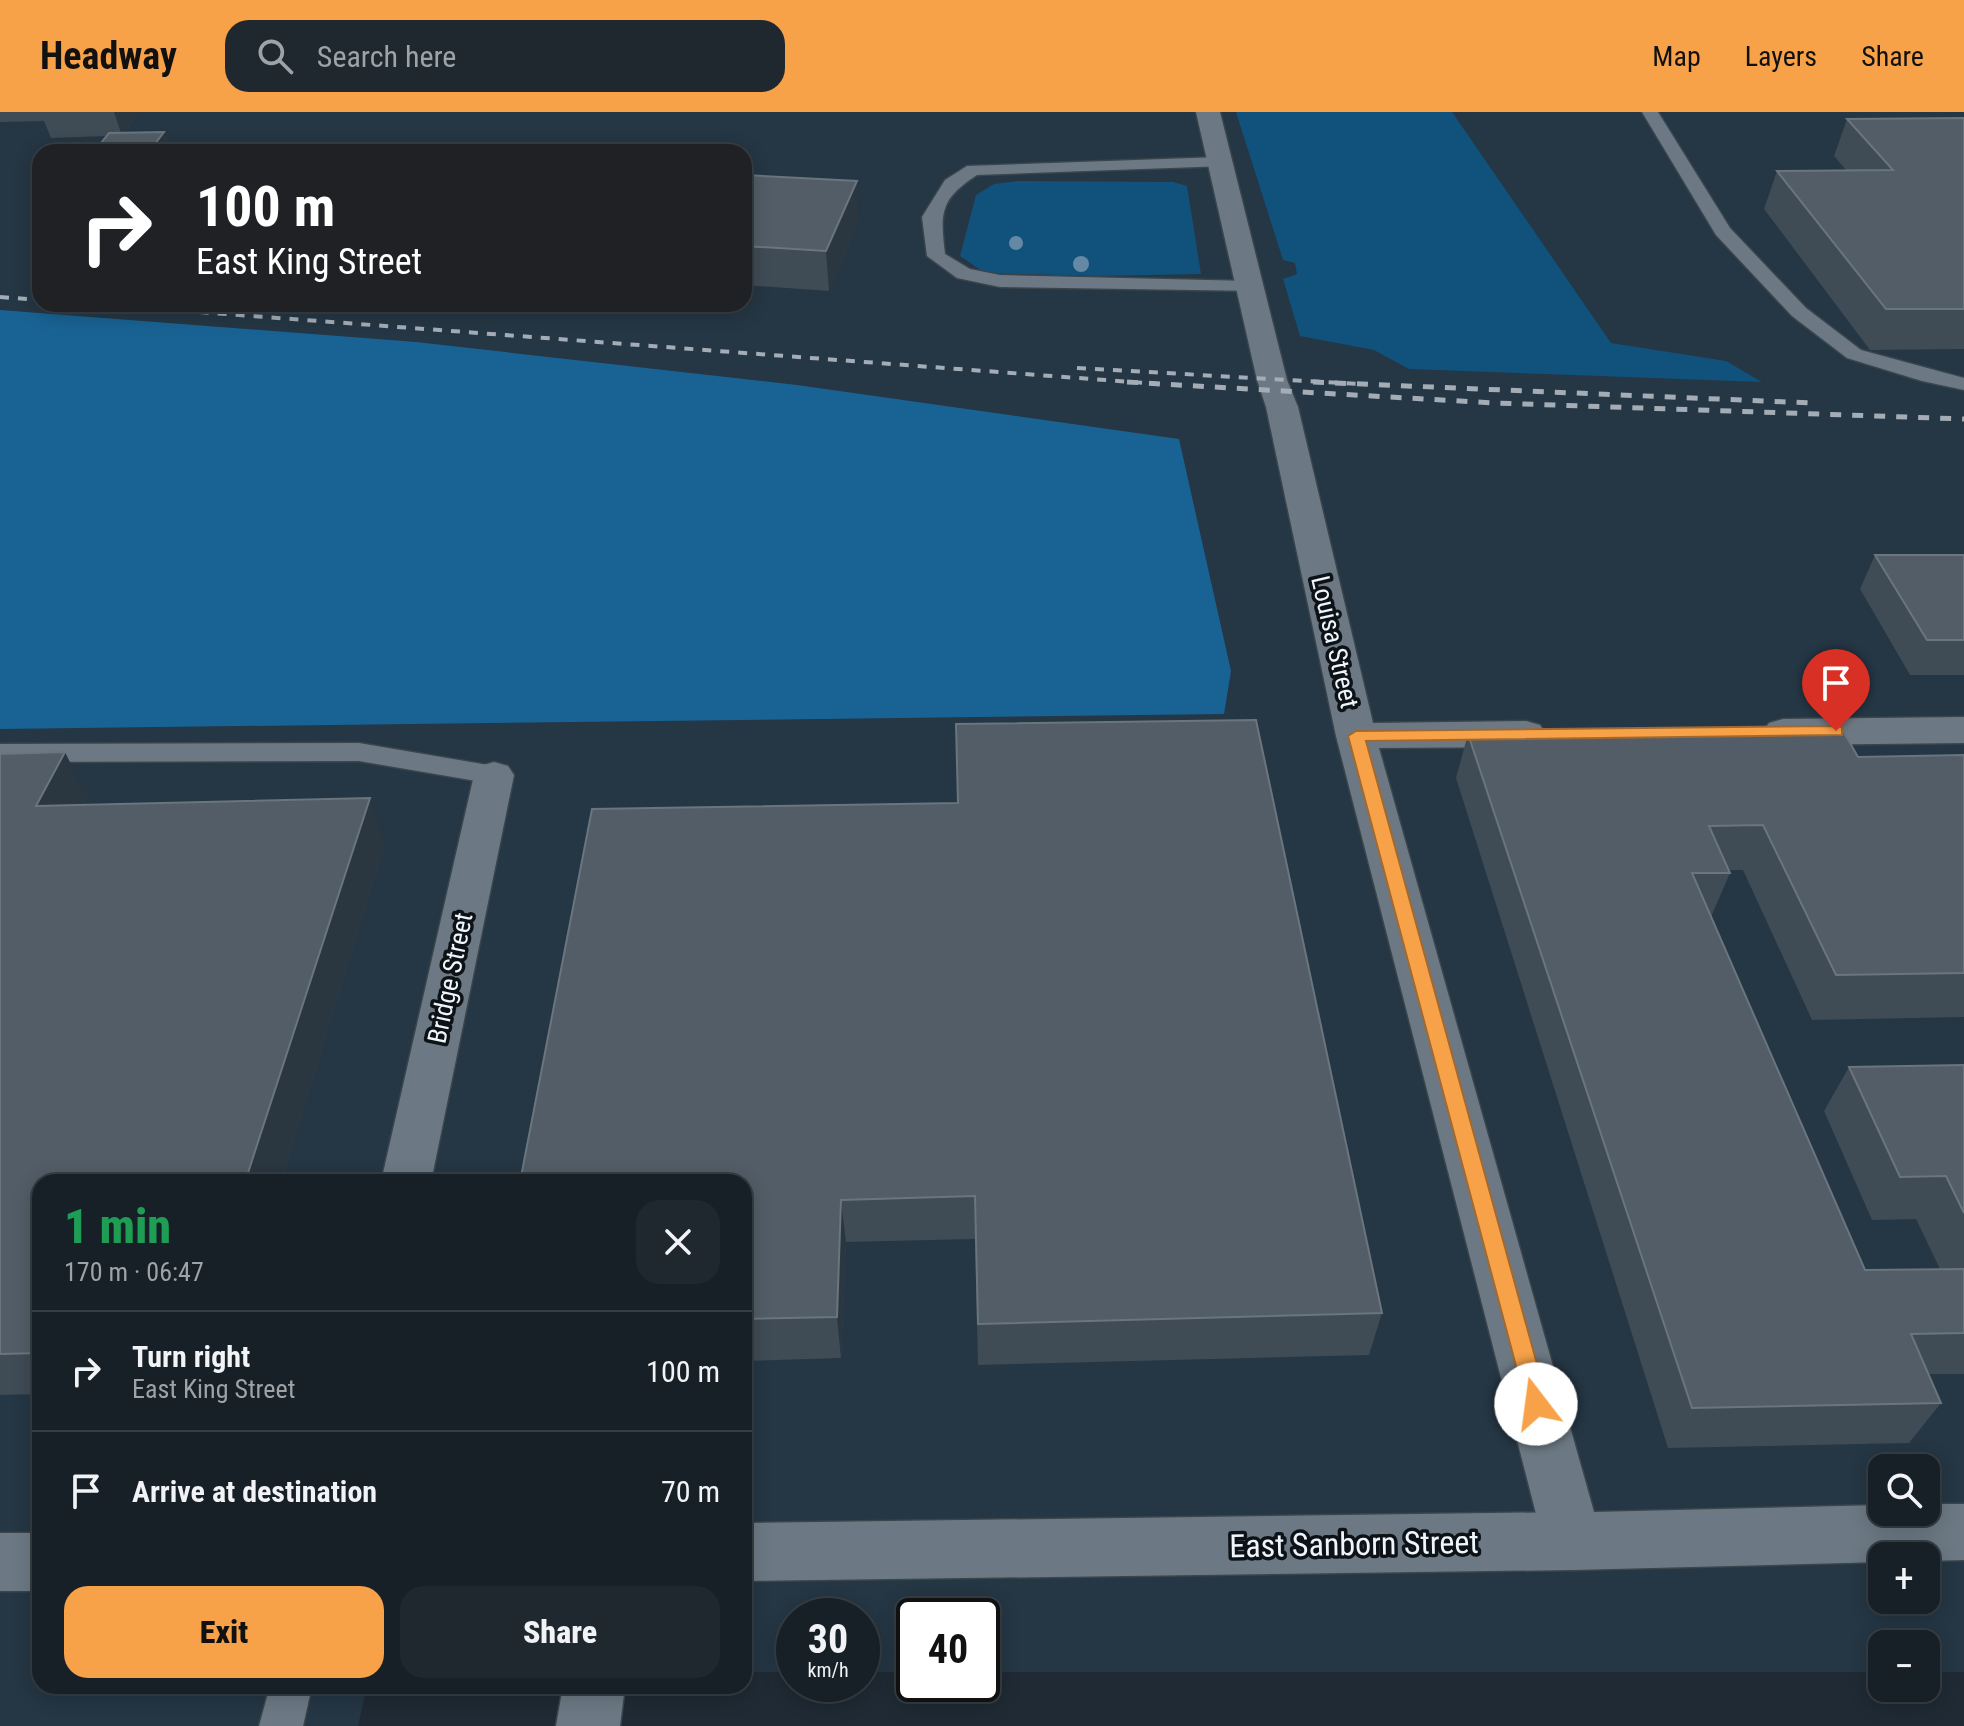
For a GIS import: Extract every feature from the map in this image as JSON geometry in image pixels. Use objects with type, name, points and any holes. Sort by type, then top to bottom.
[{"type":"street","name":"Louisa Street","points":[[1208,112],[1272,380],[1282,407],[1356,736],[1573,1541]]},
{"type":"street","points":[[1740,732],[1964,730]]},
{"type":"street","points":[[1356,736],[1564,734]]},
{"type":"street","name":"Bridge Street","points":[[408,1174],[494,775]]},
{"type":"street","name":"East Sanborn Street","points":[[752,1552],[1573,1541],[1964,1532]]},
{"type":"street","points":[[0,1562],[32,1562]]},
{"type":"street","points":[[588,1726],[593,1694]]},
{"type":"lane","points":[[1650,112],[1723,231],[1799,312],[1854,354],[1929,377],[1964,384]]},
{"type":"lane","points":[[1220,162],[973,170],[951,184],[931,217],[936,256],[964,274],[1000,281],[1250,287]]},
{"type":"lane","points":[[0,753],[359,752],[494,775]]},
{"type":"lane","points":[[281,1726],[289,1694]]},
{"type":"shaded area","points":[[0,112],[1964,112],[1964,1672],[1940,1672],[1940,1630],[1868,1630],[1868,1672],[1000,1672],[1000,1598],[896,1598],[896,1672],[880,1672],[880,1598],[776,1598],[776,1672],[752,1672],[752,1174],[32,1174],[32,1694],[365,1694],[358,1726],[0,1726]]},
{"type":"shaded area","points":[[1236,112],[1452,112],[1611,343],[1726,361],[1762,382],[1409,369],[1374,350],[1300,336],[1283,279],[1297,274],[1295,263],[1283,260]]},
{"type":"shaded area","points":[[1019,181],[1173,182],[1187,186],[1201,274],[1098,276],[985,273],[960,256],[976,195],[994,184]]},
{"type":"shaded area","points":[[0,310],[416,342],[797,385],[1179,439],[1231,671],[1224,714],[0,729]]},
{"type":"building","points":[[1964,118],[1964,309],[1886,309],[1777,171],[1893,170],[1847,119]]},
{"type":"building","points":[[164,132],[155,144],[100,144],[109,133]]},
{"type":"building","points":[[752,175],[857,181],[826,251],[752,246]]},
{"type":"building","points":[[1875,555],[1964,555],[1964,640],[1927,640]]},
{"type":"building","points":[[1256,720],[1382,1313],[978,1324],[975,1196],[841,1200],[837,1317],[752,1319],[752,1174],[522,1174],[592,809],[958,803],[956,724]]},
{"type":"building","points":[[1842,729],[1858,757],[1964,755],[1964,973],[1836,975],[1763,825],[1709,826],[1730,873],[1692,873],[1865,1270],[1964,1269],[1964,1333],[1911,1334],[1941,1403],[1692,1408],[1468,734]]},
{"type":"building","points":[[65,752],[36,806],[370,798],[248,1174],[32,1174],[32,1353],[0,1354],[0,754]]},
{"type":"building","points":[[1964,1065],[1964,1213],[1946,1176],[1900,1177],[1849,1067]]},
{"type":"railway","points":[[0,297],[32,299]]},
{"type":"railway","points":[[199,312],[1145,383]]},
{"type":"railway","points":[[1077,368],[1355,384]]},
{"type":"railway","points":[[1127,382],[1145,383]]},
{"type":"railway","points":[[1313,382],[1355,384]]},
{"type":"railway","points":[[1145,383],[1495,403],[1964,419]]},
{"type":"railway","points":[[1145,383],[1158,384]]},
{"type":"railway","points":[[1355,384],[1812,403]]},
{"type":"railway","points":[[1355,384],[1359,384]]},
{"type":"route","points":[[1536,1404],[1356,736],[1836,731]]}]
